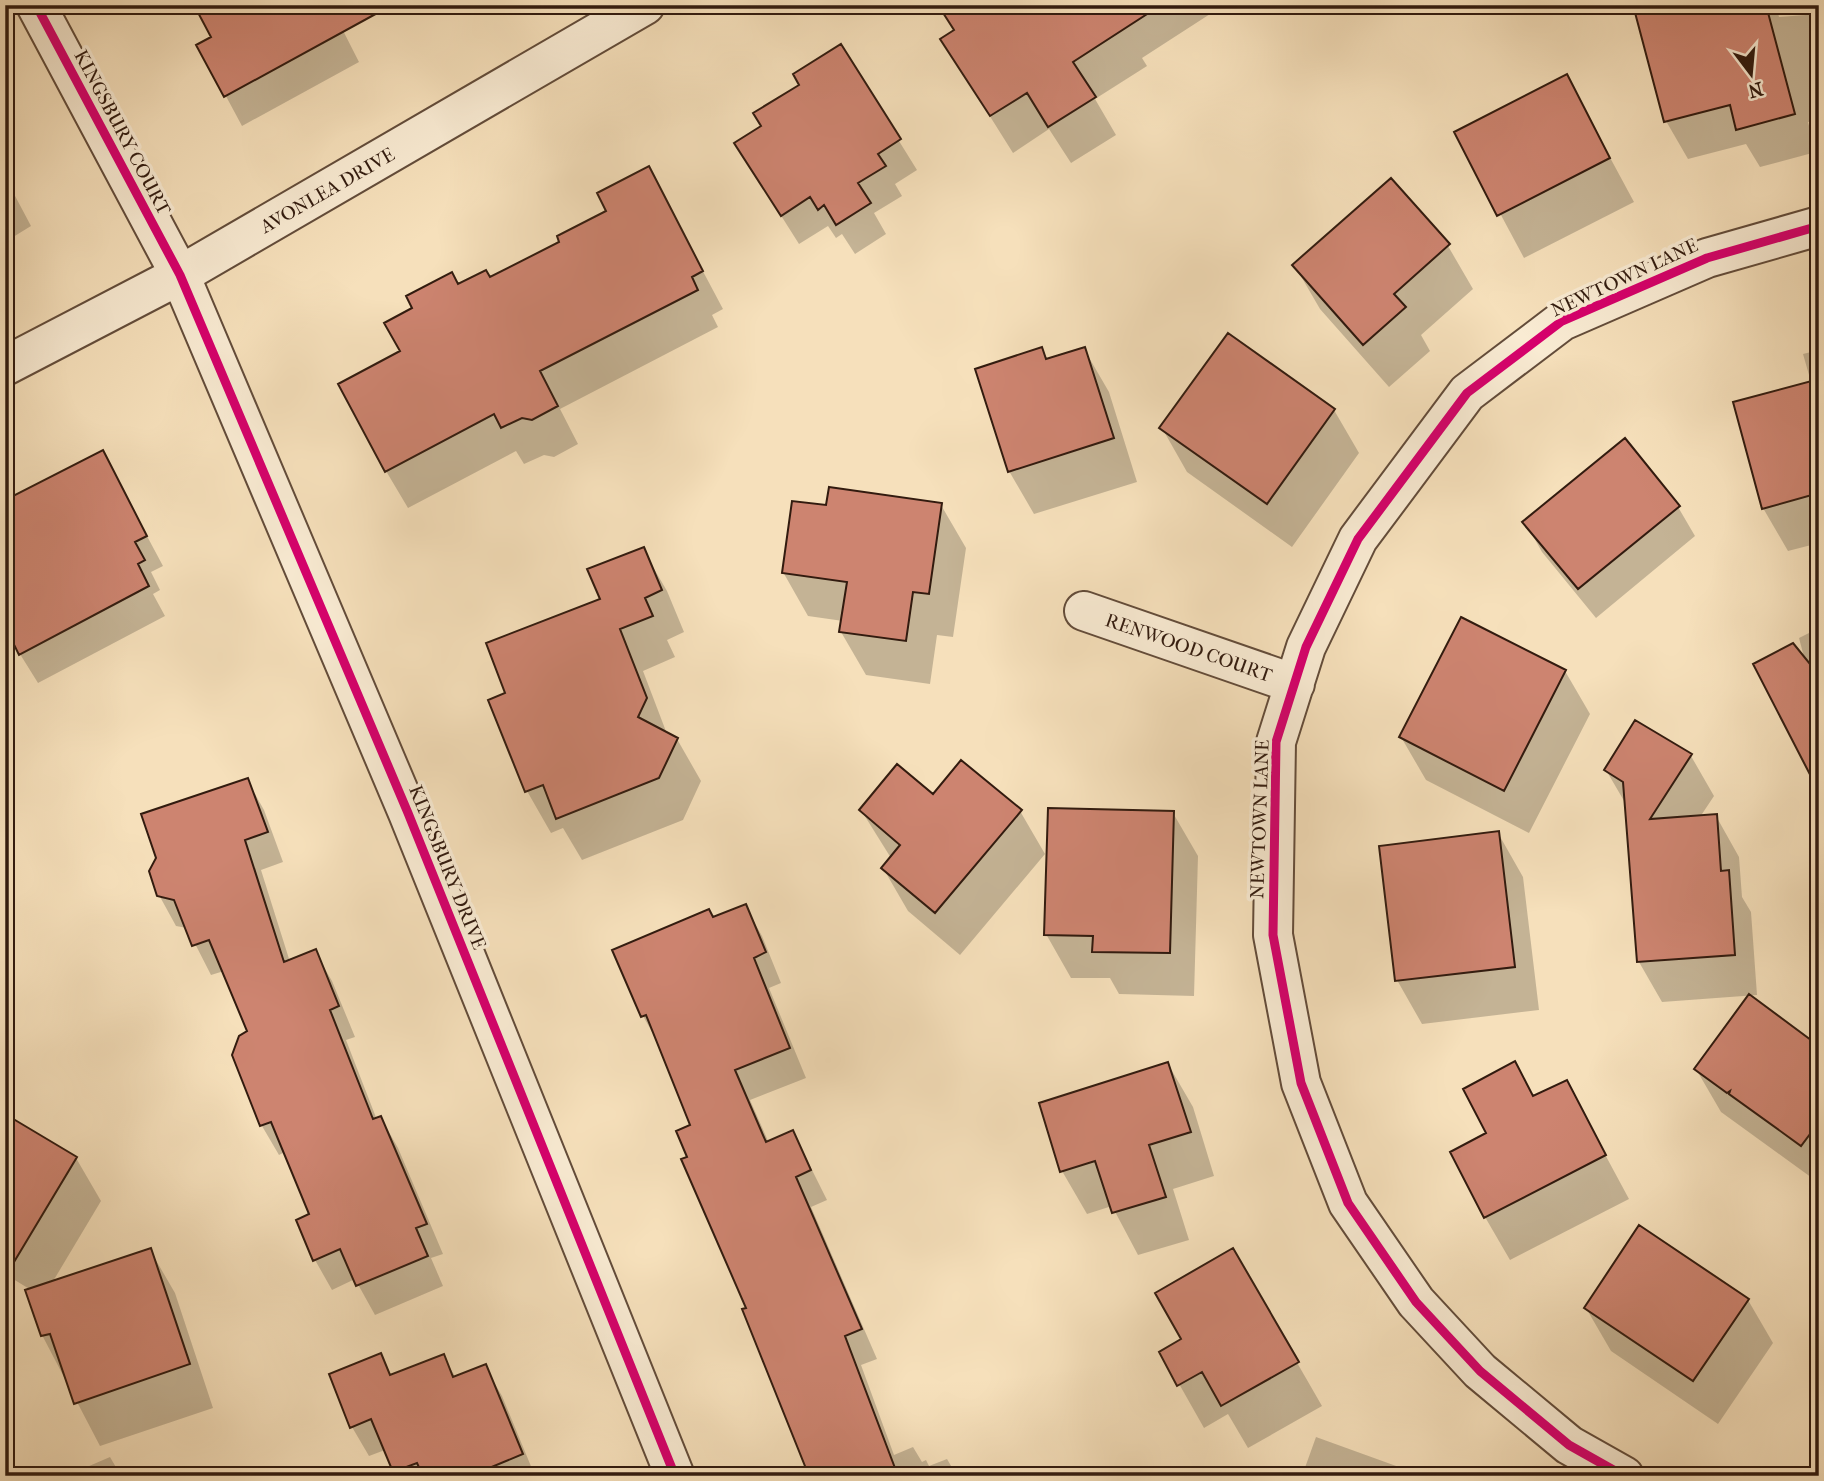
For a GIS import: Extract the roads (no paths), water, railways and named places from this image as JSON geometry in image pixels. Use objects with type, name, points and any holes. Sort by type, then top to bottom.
[{"type":"street","name":"KINGSBURY COURT","points":[[36,5],[180,275]]},
{"type":"street","name":"AVONLEA DRIVE","points":[[5,366],[180,275],[645,5]]},
{"type":"street","name":"NEWTOWN LANE","points":[[1618,1474],[1569,1445],[1480,1371],[1416,1302],[1348,1203],[1301,1083],[1273,935],[1276,742],[1306,647],[1358,539],[1467,394],[1562,321],[1707,257],[1819,226]]},
{"type":"street","name":"KINGSBURY DRIVE","points":[[180,275],[408,813],[675,1476]]},
{"type":"street","name":"RENWOOD COURT","points":[[1084,611],[1295,684]]}]
